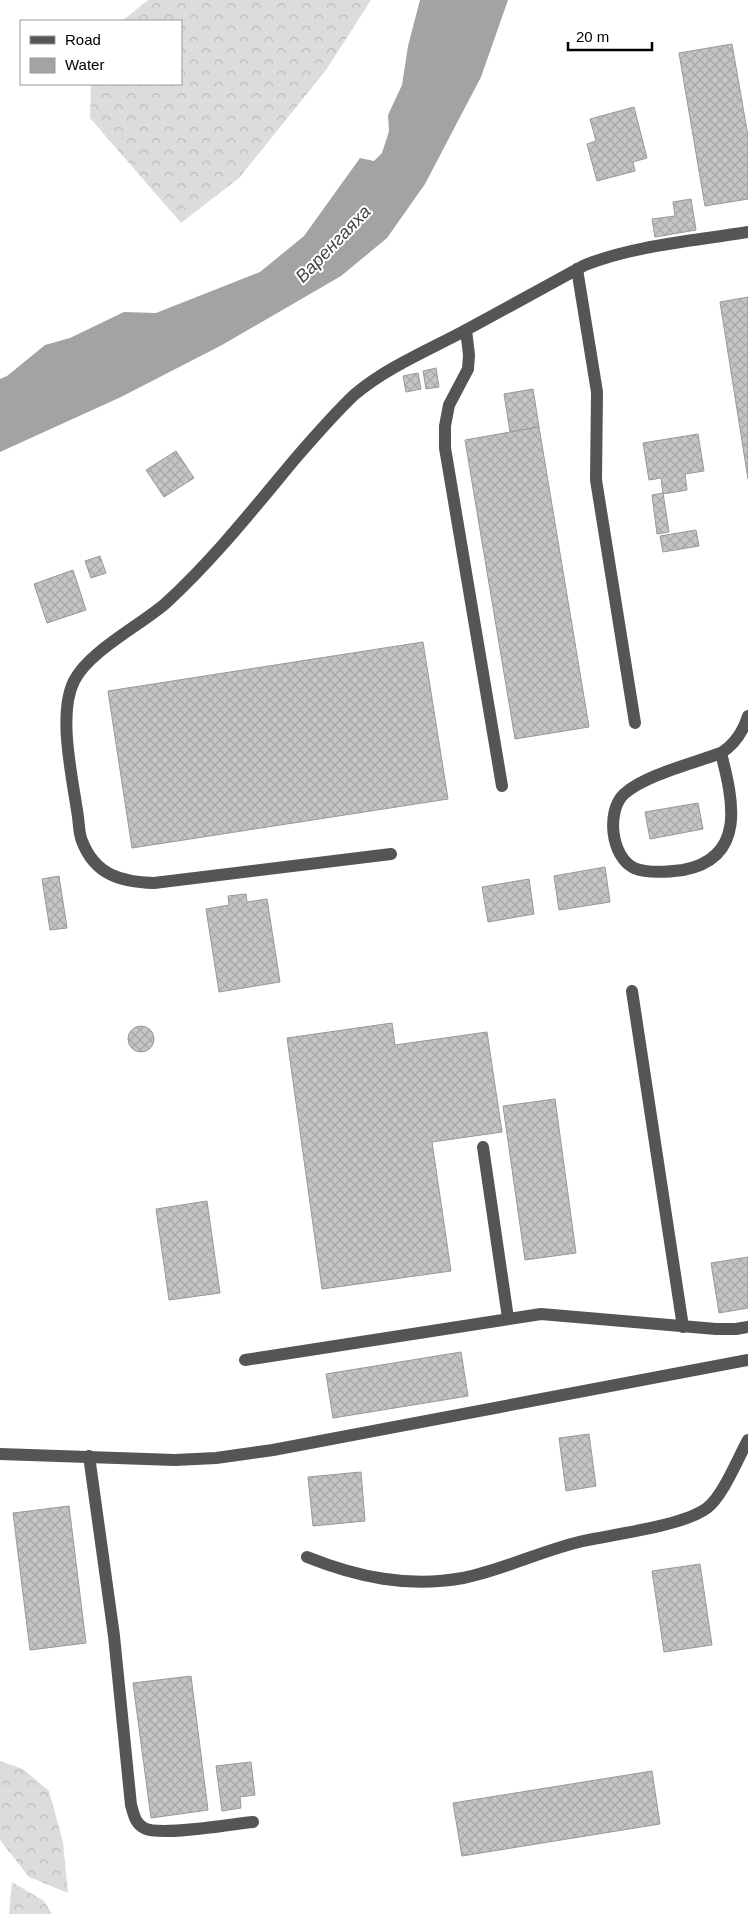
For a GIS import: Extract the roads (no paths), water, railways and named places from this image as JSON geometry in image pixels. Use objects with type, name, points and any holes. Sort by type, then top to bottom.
[{"type":"lane","points":[[391,854],[154,883],[132,882],[111,875],[94,862],[81,840],[66,726],[68,696],[74,680],[90,662],[122,635],[165,604],[205,565],[329,419],[355,394],[385,372],[576,269],[604,258],[626,252],[748,232]]},
{"type":"lane","points":[[576,269],[597,392],[596,480],[636,723]]},
{"type":"lane","points":[[466,330],[469,355],[468,369],[449,405],[445,426],[445,448],[502,786]]},
{"type":"lane","points":[[722,753],[732,804],[732,825],[728,838],[720,851],[708,861],[690,868],[667,872],[634,868],[624,860],[617,845],[613,823],[615,808],[622,795],[634,786],[654,777],[722,753],[731,747],[740,734],[748,716]]},
{"type":"lane","points":[[632,991],[683,1327]]},
{"type":"lane","points":[[483,1147],[508,1318]]},
{"type":"lane","points":[[245,1360],[540,1314],[683,1327],[748,1328]]},
{"type":"lane","points":[[0,1454],[174,1460],[216,1458],[273,1450],[748,1360]]},
{"type":"lane","points":[[307,1557],[339,1570],[377,1579],[403,1582],[432,1581],[463,1577],[580,1542],[677,1521],[696,1515],[708,1507],[719,1494],[748,1440]]},
{"type":"lane","points":[[90,1456],[114,1636],[131,1805],[136,1821],[145,1829],[162,1831],[253,1822]]},
{"type":"water","name":"Варенгаяха","points":[[420,0],[508,0],[481,77],[425,184],[387,238],[341,276],[222,345],[121,397],[0,452],[0,379],[7,376],[45,345],[70,338],[124,312],[156,313],[260,272],[304,236],[360,158],[374,161],[382,153],[389,131],[388,115],[402,85],[408,46]]}]
